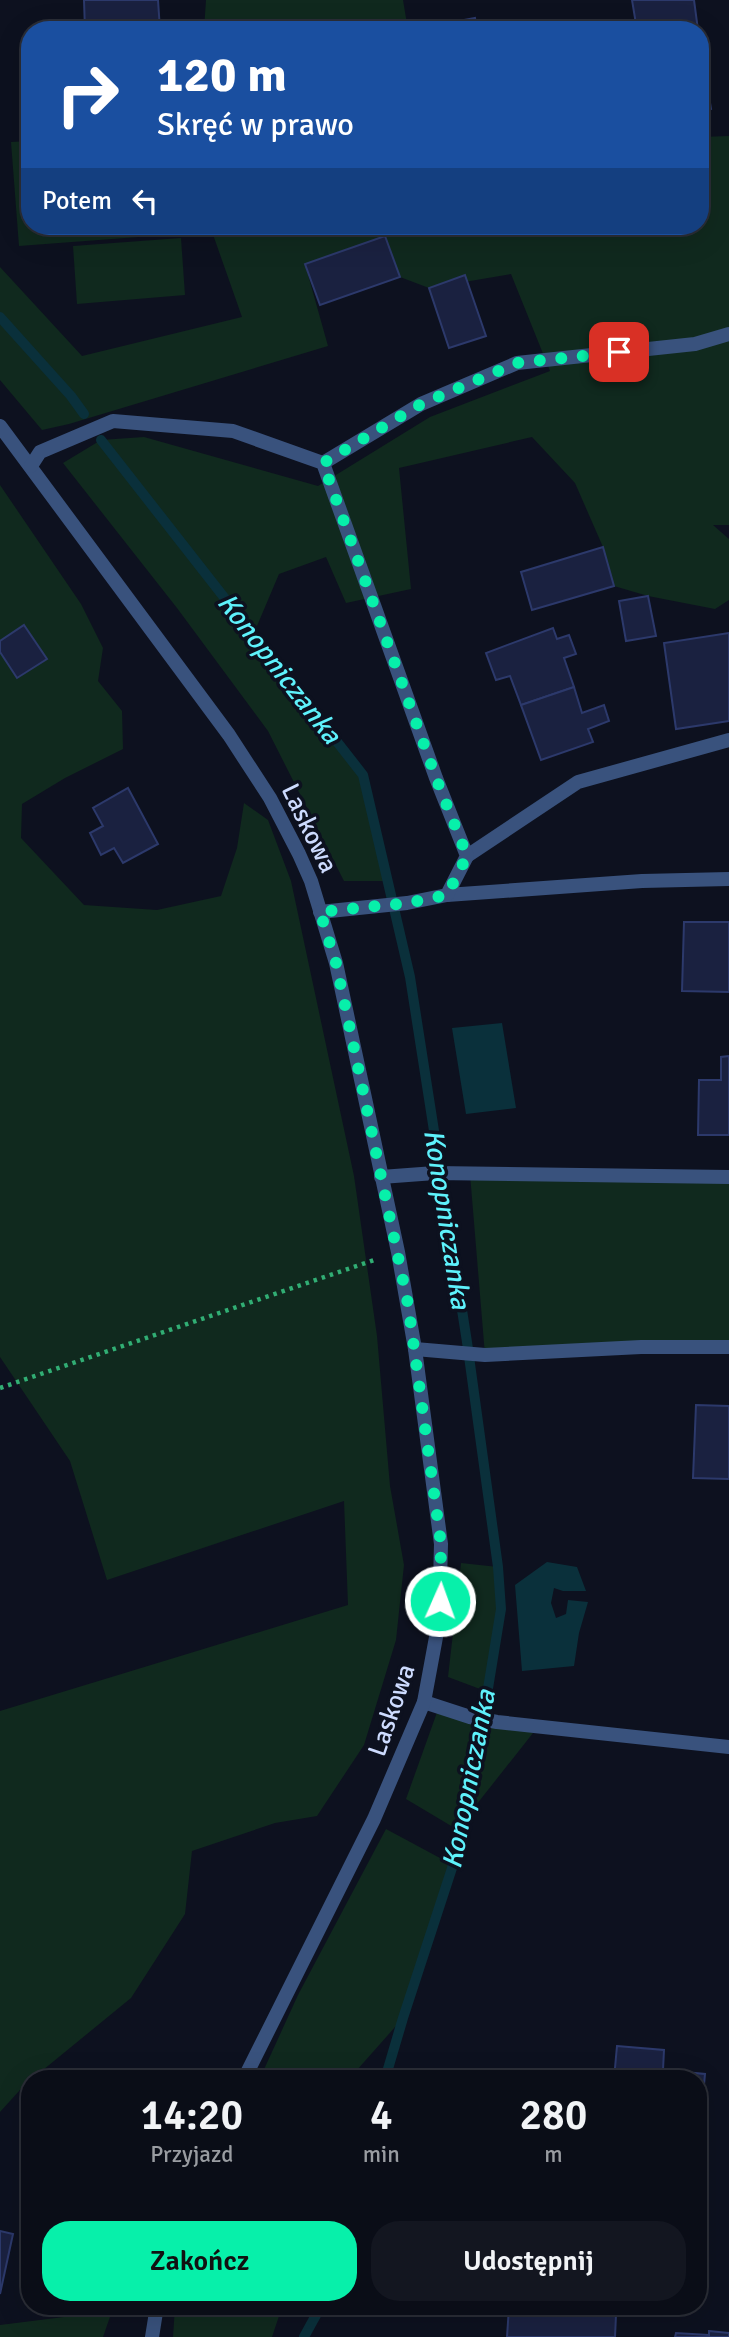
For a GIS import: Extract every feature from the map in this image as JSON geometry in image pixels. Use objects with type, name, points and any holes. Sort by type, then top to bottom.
[{"type":"street","points":[[323,463],[421,404],[517,363],[695,344],[729,334]]},
{"type":"street","points":[[31,466],[40,452],[74,440],[113,421],[233,431],[323,463]]},
{"type":"street","name":"Laskowa","points":[[0,426],[167,649],[254,771],[299,854],[311,881],[336,963],[398,1252],[415,1349],[441,1544],[439,1621],[424,1702],[374,1819],[248,2070]]},
{"type":"street","points":[[323,463],[436,778],[467,856]]},
{"type":"street","points":[[447,895],[467,856],[578,782],[729,740]]},
{"type":"street","points":[[320,912],[407,903],[447,895],[642,881],[729,879]]},
{"type":"street","points":[[381,1177],[435,1173],[729,1177]]},
{"type":"street","points":[[415,1349],[485,1355],[641,1346],[729,1347]]},
{"type":"street","points":[[424,1702],[470,1717],[497,1722],[729,1747]]},
{"type":"street","points":[[152,2337],[156,2315]]},
{"type":"path","points":[[0,1388],[398,1252]]},
{"type":"green space","points":[[206,0],[403,0],[406,21],[205,21]]},
{"type":"green space","points":[[729,136],[729,525],[713,525],[729,539],[729,600],[715,609],[648,596],[614,586],[603,547],[575,483],[532,437],[399,468],[411,589],[346,603],[326,557],[279,574],[254,633],[363,775],[388,881],[344,881],[268,731],[177,608],[63,463],[101,440],[144,437],[318,486],[430,417],[550,371],[511,274],[429,288],[400,277],[385,236],[305,264],[328,346],[42,430],[0,380],[0,267],[82,356],[242,317],[213,235],[709,235],[709,137]]},
{"type":"green space","points":[[21,141],[21,235],[165,235],[19,246],[11,142]]},
{"type":"green space","points":[[181,238],[185,295],[77,304],[73,246]]},
{"type":"green space","points":[[0,485],[81,604],[103,648],[98,681],[122,711],[123,749],[65,778],[22,804],[21,838],[84,905],[157,910],[221,896],[237,848],[244,803],[268,820],[291,881],[354,1176],[377,1336],[390,1486],[404,1565],[396,1640],[364,1745],[317,1816],[275,1823],[192,1851],[185,1914],[131,1998],[43,2070],[21,2070],[21,2089],[0,2112],[0,1711],[348,1605],[344,1501],[107,1580],[70,1461],[0,1357]]},
{"type":"green space","points":[[470,1174],[729,1180],[729,1352],[485,1355]]},
{"type":"green space","points":[[461,1563],[498,1567],[501,1609],[488,1692],[448,1677]]},
{"type":"green space","points":[[440,1704],[533,1733],[469,1814],[463,1833],[406,1799]]},
{"type":"green space","points":[[386,1829],[453,1865],[403,2018],[357,2070],[264,2070],[298,1995]]},
{"type":"green space","points":[[80,2315],[111,2315],[103,2337],[0,2337],[0,2325]]},
{"type":"green space","points":[[174,2315],[279,2315],[272,2337],[173,2337]]},
{"type":"water","points":[[502,1023],[516,1108],[466,1114],[452,1028]]},
{"type":"water","points":[[547,1562],[577,1567],[586,1591],[563,1591],[554,1588],[551,1603],[556,1618],[566,1614],[568,1600],[588,1602],[579,1633],[574,1666],[522,1671],[515,1585]]},
{"type":"building","points":[[84,0],[158,0],[159,21],[85,21]]},
{"type":"building","points":[[632,0],[694,0],[697,21],[636,21]]},
{"type":"building","points":[[385,236],[400,277],[320,305],[305,264]]},
{"type":"building","points":[[465,275],[486,336],[449,348],[429,288]]},
{"type":"building","points":[[603,547],[614,586],[532,610],[521,572]]},
{"type":"building","points":[[648,596],[656,636],[626,641],[619,601]]},
{"type":"building","points":[[24,625],[47,659],[17,678],[0,652],[0,641]]},
{"type":"building","points":[[553,628],[557,639],[569,635],[576,654],[564,658],[574,687],[521,705],[510,676],[496,680],[486,653]]},
{"type":"building","points":[[729,633],[729,721],[676,729],[664,643]]},
{"type":"building","points":[[574,687],[582,713],[604,705],[609,721],[588,729],[593,742],[541,760],[521,705]]},
{"type":"building","points":[[128,788],[158,844],[123,863],[114,848],[101,855],[90,833],[103,826],[93,808]]},
{"type":"building","points":[[684,922],[729,922],[729,992],[682,991]]},
{"type":"building","points":[[729,1056],[729,1135],[698,1135],[699,1080],[721,1080],[721,1057]]},
{"type":"building","points":[[696,1405],[729,1406],[729,1479],[693,1478]]},
{"type":"building","points":[[617,2046],[664,2050],[663,2070],[615,2070]]},
{"type":"building","points":[[0,2231],[13,2234],[0,2294]]},
{"type":"building","points":[[508,2315],[616,2315],[615,2337],[507,2337]]},
{"type":"building","points":[[709,2331],[729,2333],[729,2337],[675,2337],[676,2333],[709,2335]]},
{"type":"waterway","name":"Konopniczanka","points":[[0,317],[84,414]]},
{"type":"waterway","name":"Konopniczanka","points":[[101,440],[363,775],[410,977],[467,1342],[498,1567],[501,1609],[481,1731],[453,1865],[388,2070]]},
{"type":"waterway","name":"Konopniczanka","points":[[304,2337],[316,2315]]},
{"type":"route","points":[[440,1601],[441,1544],[408,1304],[336,963],[320,912],[407,903],[447,895],[467,856],[436,778],[323,463],[421,404],[517,363],[619,352]]}]
